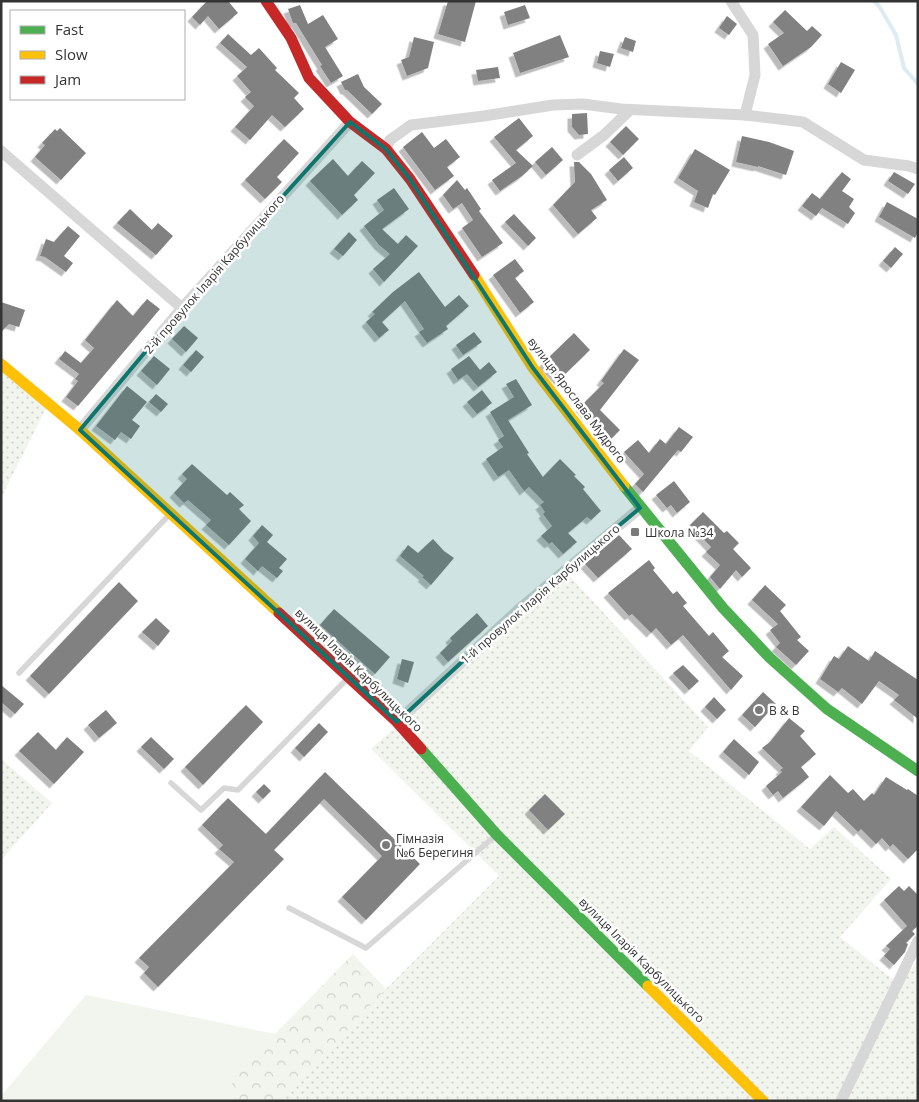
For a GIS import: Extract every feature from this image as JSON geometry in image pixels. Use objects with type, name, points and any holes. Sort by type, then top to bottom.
[{"type":"street","name":"вулиця Ярослава Мудрого","points":[[266,1],[291,38],[309,78],[350,122],[386,149],[410,179],[445,230],[533,368],[640,508],[724,608],[770,658],[828,709],[918,771]]},
{"type":"street","points":[[732,1],[753,35],[755,75],[745,115]]},
{"type":"street","points":[[386,149],[390,140],[411,125],[484,116],[553,104],[584,104],[630,110],[745,115],[804,122],[864,160],[918,169]]},
{"type":"street","points":[[577,155],[604,135],[630,110]]},
{"type":"street","name":"2-й провулок Іларія Карбулицького","points":[[80,430],[182,308],[350,122]]},
{"type":"street","points":[[1,151],[182,308]]},
{"type":"street","name":"вулиця Іларія Карбулицького","points":[[1,364],[80,430],[397,722],[497,835],[763,1101]]},
{"type":"street","name":"1-й провулок Іларія Карбулицького","points":[[397,722],[517,611],[640,508]]},
{"type":"street","points":[[841,1101],[918,941]]},
{"type":"lane","points":[[19,673],[170,513]]},
{"type":"lane","points":[[171,783],[201,810],[224,788],[238,790],[348,677]]},
{"type":"lane","points":[[289,908],[366,948],[497,835]]},
{"type":"highlighted area","points":[[350,122],[386,149],[410,179],[533,368],[640,508],[517,611],[397,722],[80,430],[182,308]]},
{"type":"green space","points":[[1,357],[51,398],[1,498]]},
{"type":"green space","points":[[568,574],[708,727],[689,751],[810,849],[834,827],[891,879],[840,937],[901,986],[918,958],[918,1101],[282,1101],[386,989],[499,876],[371,749]]},
{"type":"green space","points":[[1,759],[52,803],[1,860]]},
{"type":"green space","points":[[353,954],[386,989],[282,1101],[230,1101],[238,1091],[232,1084],[233,1075]]},
{"type":"green space","points":[[86,995],[275,1034],[233,1075],[238,1091],[230,1101],[1,1101],[1,1096]]},
{"type":"building","points":[[207,1],[228,1],[238,13],[219,29],[208,16],[200,25],[192,17]]},
{"type":"building","points":[[448,1],[476,1],[465,42],[438,34]]},
{"type":"building","points":[[300,5],[308,24],[323,15],[338,39],[325,47],[343,76],[331,83],[296,23],[293,23],[288,9]]},
{"type":"building","points":[[525,5],[530,18],[508,25],[504,12]]},
{"type":"building","points":[[785,10],[807,31],[812,26],[822,35],[811,47],[783,66],[768,44],[784,33],[773,22]]},
{"type":"building","points":[[727,16],[737,24],[729,35],[719,28]]},
{"type":"building","points":[[228,34],[251,55],[259,48],[277,68],[275,70],[299,93],[294,98],[304,109],[285,127],[272,115],[250,140],[235,127],[254,106],[245,97],[251,92],[237,76],[247,67],[220,43]]},
{"type":"building","points":[[560,35],[569,57],[520,73],[513,53]]},
{"type":"building","points":[[414,37],[434,42],[428,68],[407,76],[401,60],[409,57]]},
{"type":"building","points":[[625,37],[636,41],[633,52],[621,48]]},
{"type":"building","points":[[600,51],[614,54],[610,67],[597,63]]},
{"type":"building","points":[[841,62],[855,70],[841,93],[828,84]]},
{"type":"building","points":[[498,67],[500,78],[478,81],[476,70]]},
{"type":"building","points":[[358,74],[364,87],[382,104],[372,114],[345,90],[341,82]]},
{"type":"building","points":[[587,113],[588,134],[579,135],[572,127],[572,114]]},
{"type":"building","points":[[519,118],[533,136],[516,150],[533,166],[500,191],[492,180],[516,163],[494,137]]},
{"type":"building","points":[[626,126],[639,139],[623,155],[610,142]]},
{"type":"building","points":[[60,128],[86,153],[61,180],[35,157],[45,145],[42,143],[55,129],[57,131]]},
{"type":"building","points":[[422,132],[434,148],[446,139],[460,157],[447,167],[454,176],[435,190],[403,147]]},
{"type":"building","points":[[742,136],[769,142],[794,151],[786,175],[758,166],[736,162]]},
{"type":"building","points":[[284,139],[299,153],[277,177],[282,182],[265,199],[245,180]]},
{"type":"building","points":[[552,147],[563,160],[546,175],[535,162]]},
{"type":"building","points":[[695,149],[730,170],[715,195],[713,194],[708,208],[694,202],[698,191],[678,178]]},
{"type":"building","points":[[624,157],[633,168],[618,181],[609,170]]},
{"type":"building","points":[[333,159],[348,176],[362,161],[375,173],[354,195],[358,200],[342,215],[310,181]]},
{"type":"building","points":[[574,162],[579,162],[591,174],[607,200],[591,210],[597,218],[578,234],[553,205],[575,182]]},
{"type":"building","points":[[842,172],[851,179],[842,191],[854,199],[849,207],[855,213],[848,224],[822,208],[816,216],[802,206],[812,193],[820,199]]},
{"type":"building","points":[[894,172],[915,184],[908,194],[888,181]]},
{"type":"building","points":[[457,180],[465,190],[467,188],[481,209],[479,211],[503,243],[482,257],[462,228],[473,220],[462,203],[453,209],[443,195]]},
{"type":"building","points":[[394,188],[409,209],[382,229],[398,244],[406,235],[418,246],[384,282],[373,269],[390,254],[379,245],[364,226],[384,210],[377,200]]},
{"type":"building","points":[[887,202],[918,219],[918,232],[915,238],[879,217]]},
{"type":"building","points":[[130,209],[152,230],[158,223],[173,236],[156,255],[117,223]]},
{"type":"building","points":[[514,214],[536,238],[528,246],[505,222]]},
{"type":"building","points":[[68,226],[80,236],[64,256],[73,263],[66,272],[45,257],[40,256],[46,239],[54,242]]},
{"type":"building","points":[[349,232],[357,240],[343,256],[334,249]]},
{"type":"building","points":[[895,247],[903,254],[891,268],[883,261]]},
{"type":"building","points":[[515,259],[524,271],[515,278],[534,302],[520,313],[493,275]]},
{"type":"building","points":[[419,272],[445,307],[459,295],[469,306],[446,326],[448,329],[427,343],[419,332],[424,329],[405,301],[382,322],[389,330],[379,338],[366,322],[375,314],[372,312],[393,292]]},
{"type":"building","points":[[147,299],[160,309],[78,406],[66,397],[78,381],[75,379],[79,374],[59,359],[65,351],[81,363],[94,348],[85,340],[117,300],[133,316]]},
{"type":"building","points":[[1,302],[25,310],[19,327],[9,324],[1,332]]},
{"type":"building","points":[[184,326],[198,338],[186,352],[172,339]]},
{"type":"building","points":[[474,332],[482,342],[463,355],[456,345]]},
{"type":"building","points":[[574,333],[590,350],[559,380],[543,363]]},
{"type":"building","points":[[624,349],[639,360],[600,410],[620,430],[611,439],[580,407],[604,383],[601,381]]},
{"type":"building","points":[[196,350],[204,357],[191,372],[183,365]]},
{"type":"building","points":[[154,356],[170,369],[157,385],[141,371]]},
{"type":"building","points":[[469,356],[480,370],[489,362],[497,372],[478,387],[467,374],[458,380],[451,369]]},
{"type":"building","points":[[516,379],[532,405],[508,420],[529,453],[527,454],[543,477],[560,459],[576,475],[574,476],[585,487],[583,489],[601,511],[591,520],[587,517],[568,533],[577,542],[563,554],[552,542],[549,544],[541,536],[552,526],[543,514],[545,512],[540,505],[544,502],[529,487],[524,491],[509,470],[498,477],[486,459],[503,447],[498,440],[504,436],[490,412],[514,397],[506,384]]},
{"type":"building","points":[[127,386],[147,402],[132,420],[140,426],[131,439],[121,432],[115,440],[96,426]]},
{"type":"building","points":[[482,390],[492,403],[477,414],[467,402]]},
{"type":"building","points":[[156,394],[168,404],[161,412],[149,402]]},
{"type":"building","points":[[679,427],[693,437],[681,452],[678,450],[643,492],[635,484],[644,474],[624,452],[638,440],[649,453],[660,439],[666,444]]},
{"type":"building","points":[[192,464],[227,495],[230,492],[244,505],[239,509],[251,521],[229,545],[206,525],[211,520],[188,500],[184,503],[174,493],[187,479],[182,474]]},
{"type":"building","points":[[674,481],[690,502],[677,513],[671,505],[667,508],[656,495]]},
{"type":"building","points":[[703,512],[724,533],[727,531],[739,543],[733,549],[751,568],[742,577],[736,570],[720,589],[710,577],[720,565],[706,552],[711,547],[690,525]]},
{"type":"building","points":[[262,525],[273,535],[267,542],[287,559],[279,568],[283,571],[277,578],[262,566],[258,571],[245,559],[259,543],[253,536]]},
{"type":"building","points":[[619,535],[632,549],[598,578],[585,564]]},
{"type":"building","points":[[433,539],[444,551],[454,558],[431,585],[422,577],[424,576],[400,556],[408,545],[418,553]]},
{"type":"building","points":[[649,560],[655,568],[653,570],[673,594],[677,591],[687,603],[683,606],[709,636],[713,632],[729,651],[722,657],[743,676],[731,690],[683,635],[671,645],[656,628],[651,633],[632,614],[629,616],[608,593]]},
{"type":"building","points":[[119,582],[138,601],[49,694],[30,676]]},
{"type":"building","points":[[765,585],[786,605],[780,611],[801,637],[797,640],[809,651],[796,665],[776,647],[780,643],[770,630],[778,624],[752,600]]},
{"type":"building","points":[[334,609],[390,657],[375,674],[320,625]]},
{"type":"building","points":[[477,613],[488,626],[448,662],[440,653],[452,641],[450,638]]},
{"type":"building","points":[[156,618],[170,631],[158,646],[142,632]]},
{"type":"building","points":[[848,646],[869,661],[875,651],[918,680],[918,719],[894,700],[899,695],[879,681],[862,704],[842,688],[838,692],[820,679],[834,656],[839,659]]},
{"type":"building","points":[[402,659],[414,662],[408,683],[397,679]]},
{"type":"building","points":[[683,665],[699,681],[689,690],[673,673]]},
{"type":"building","points":[[1,685],[24,704],[15,714],[1,702]]},
{"type":"building","name":"B & B","points":[[763,692],[776,704],[755,727],[742,715]]},
{"type":"building","points":[[714,697],[726,710],[717,719],[705,707]]},
{"type":"building","points":[[246,705],[263,722],[203,785],[185,767]]},
{"type":"building","points":[[106,710],[117,723],[99,738],[88,725]]},
{"type":"building","points":[[789,718],[805,731],[800,736],[816,754],[801,767],[809,777],[783,798],[778,791],[773,795],[766,786],[782,772],[780,770],[783,768],[762,748],[770,742]]},
{"type":"building","points":[[319,723],[328,732],[304,757],[295,748]]},
{"type":"building","points":[[38,732],[56,750],[67,737],[84,752],[54,784],[19,751]]},
{"type":"building","points":[[151,737],[174,759],[164,769],[141,747]]},
{"type":"building","points":[[734,739],[759,762],[749,775],[723,752]]},
{"type":"building","points":[[325,772],[420,864],[366,920],[342,897],[382,856],[324,799],[274,850],[284,859],[158,987],[144,973],[149,967],[139,958],[234,862],[219,849],[223,845],[202,825],[228,798],[266,834]]},
{"type":"building","points":[[830,775],[848,793],[853,789],[864,801],[872,793],[874,795],[886,777],[918,796],[918,849],[908,859],[893,844],[890,847],[882,838],[876,844],[861,829],[858,832],[836,811],[824,826],[801,807]]},
{"type":"building","points":[[264,784],[271,791],[263,799],[256,792]]},
{"type":"building","points":[[545,794],[565,814],[548,830],[529,810]]},
{"type":"building","points":[[899,886],[904,891],[909,886],[918,895],[918,926],[912,931],[915,934],[906,943],[908,944],[905,952],[894,965],[884,956],[890,949],[886,946],[907,926],[884,900]]},
{"type":"waterway","points":[[874,1],[896,35],[904,68],[918,84]]},
{"type":"traffic: fast","points":[[624,486],[723,608],[770,658],[827,709],[918,771]]},
{"type":"traffic: fast","points":[[421,749],[497,835],[648,986]]},
{"type":"traffic: slow","points":[[474,275],[533,368],[624,486]]},
{"type":"traffic: slow","points":[[1,364],[80,430],[279,613]]},
{"type":"traffic: slow","points":[[648,986],[763,1101]]},
{"type":"traffic: jam","points":[[266,1],[291,38],[309,78],[350,122],[386,149],[410,179],[474,275]]},
{"type":"traffic: jam","points":[[279,613],[397,722],[421,749]]},
{"type":"place","name":"Школа №34","points":[[635,532]]},
{"type":"place","name":"B & B","points":[[759,710]]},
{"type":"place","name":"Гімназія №6 Берегиня","points":[[386,845]]}]
